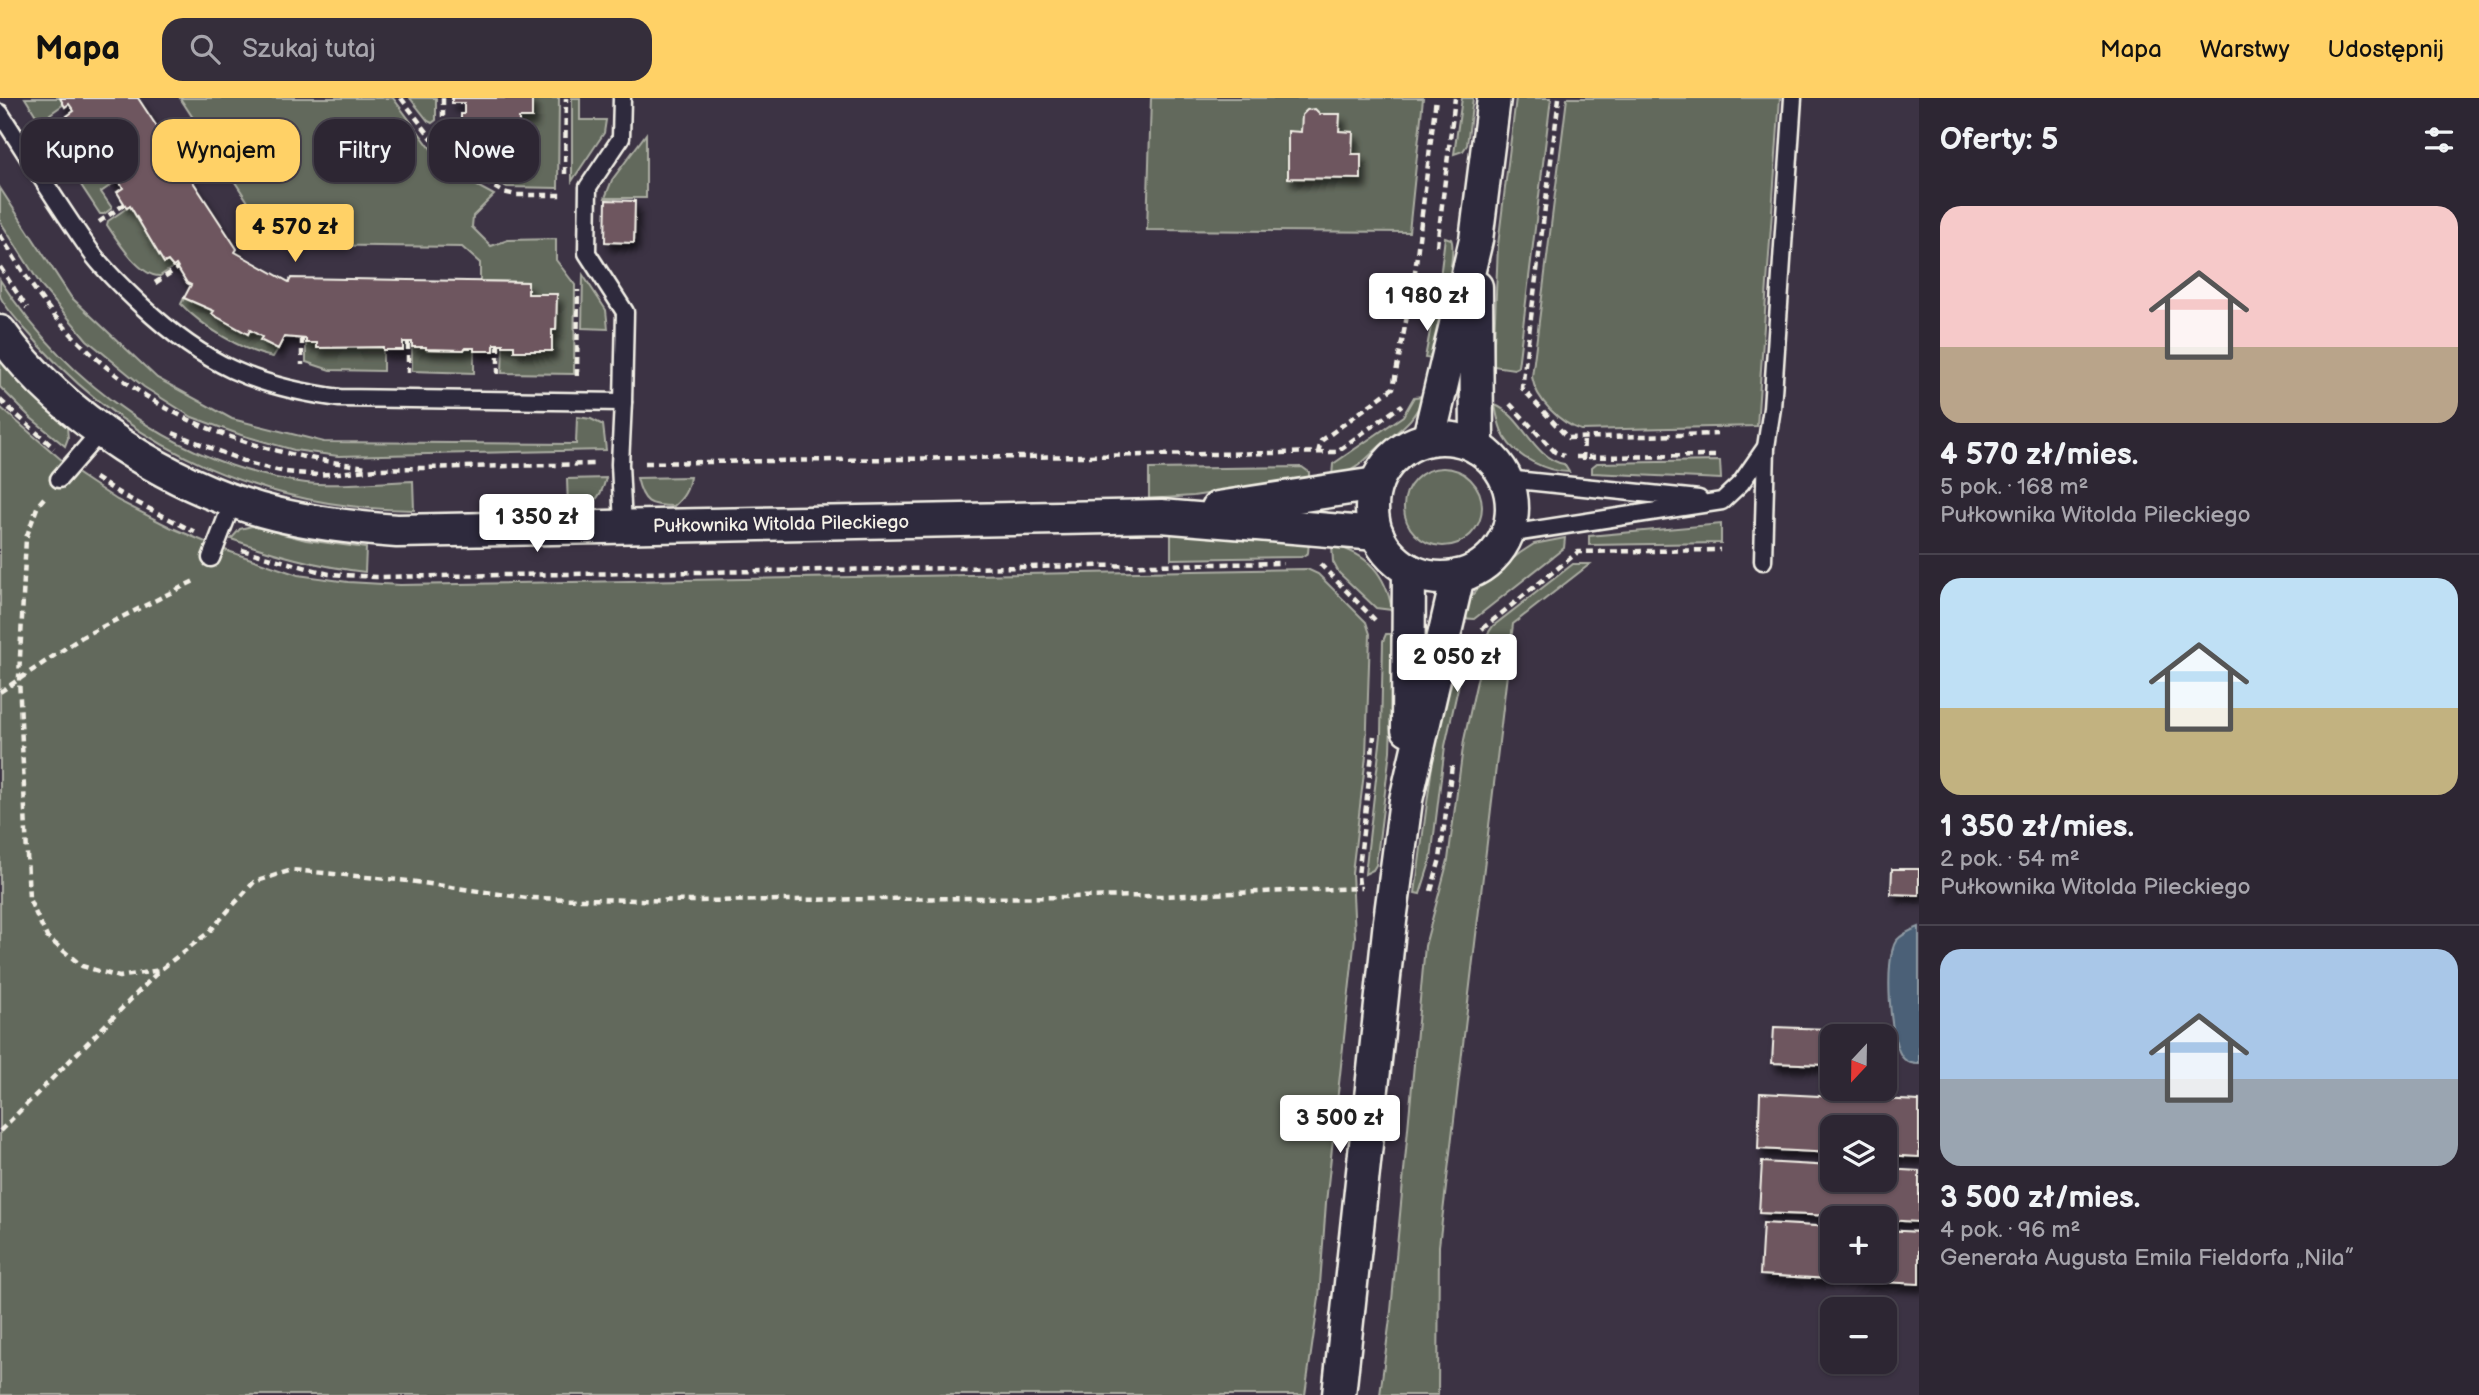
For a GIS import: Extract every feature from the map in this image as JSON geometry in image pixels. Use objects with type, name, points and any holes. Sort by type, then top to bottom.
[{"type":"street","points":[[1429,438],[1476,240],[1494,98]]},
{"type":"street","points":[[1476,240],[1477,447]]},
{"type":"street","name":"Pułkownika Witolda Pileckiego","points":[[0,332],[42,379],[74,409],[134,453],[183,481],[233,501],[274,514],[330,526],[397,531],[1161,516],[1377,534]]},
{"type":"street","points":[[1429,438],[1462,440],[1477,447],[1489,455],[1506,478],[1513,506],[1508,534],[1488,561],[1474,571],[1441,578],[1409,570],[1385,548],[1372,517],[1372,500],[1384,467],[1396,454],[1429,438]]},
{"type":"street","name":"Pułkownika Witolda Pileckiego","points":[[1161,516],[1376,484]]},
{"type":"street","points":[[1406,800],[1409,570]]},
{"type":"street","points":[[1339,1395],[1406,800],[1458,576]]},
{"type":"lane","points":[[622,98],[621,138],[588,187],[587,253],[625,312],[620,464],[623,526]]},
{"type":"lane","points":[[1763,561],[1766,447],[1772,408],[1793,98]]},
{"type":"lane","points":[[0,113],[95,257],[115,281],[191,348],[238,373],[289,389],[340,398],[623,402]]},
{"type":"lane","points":[[59,479],[101,431]]},
{"type":"lane","points":[[1508,534],[1722,501],[1741,483],[1766,447]]},
{"type":"lane","points":[[1506,478],[1722,501]]},
{"type":"lane","points":[[211,558],[233,501]]},
{"type":"path","points":[[401,98],[429,135]]},
{"type":"path","points":[[443,98],[443,119]]},
{"type":"path","points":[[565,181],[566,98]]},
{"type":"path","points":[[1318,493],[1318,452],[1321,441],[1393,388],[1413,280],[1436,98]]},
{"type":"path","points":[[1436,253],[1455,98]]},
{"type":"path","points":[[1559,98],[1522,388],[1568,438],[1717,434]]},
{"type":"path","points":[[485,182],[503,192],[516,195],[565,195],[564,208]]},
{"type":"path","points":[[98,223],[125,204]]},
{"type":"path","points":[[91,212],[105,233]]},
{"type":"path","points":[[0,235],[42,301],[59,322],[101,362],[148,398],[196,424],[256,447],[324,462],[377,469]]},
{"type":"path","points":[[0,267],[31,313]]},
{"type":"path","points":[[152,286],[178,268]]},
{"type":"path","points":[[577,379],[579,279]]},
{"type":"path","points":[[292,367],[302,369],[302,338]]},
{"type":"path","points":[[408,342],[408,377]]},
{"type":"path","points":[[498,344],[498,379]]},
{"type":"path","points":[[163,428],[215,452],[251,464],[285,472],[318,475],[377,469],[1336,452],[1400,407],[1410,388],[1440,392]]},
{"type":"path","points":[[1478,397],[1508,403],[1561,456],[1720,456]]},
{"type":"path","points":[[0,400],[73,464],[167,519],[218,541],[279,562],[329,574],[376,577],[1291,563]]},
{"type":"path","points":[[59,479],[38,505],[26,538],[19,677],[29,899],[47,937],[82,966],[118,977],[160,971]]},
{"type":"path","points":[[1318,528],[1319,562],[1377,622]]},
{"type":"path","points":[[1476,633],[1578,552],[1720,550]]},
{"type":"path","points":[[0,692],[82,637],[194,582],[211,558]]},
{"type":"path","points":[[1360,899],[1357,876],[1374,731]]},
{"type":"path","points":[[1429,898],[1440,859],[1453,753]]},
{"type":"path","points":[[0,1130],[160,971],[209,932],[254,882],[292,870],[409,881],[527,898],[692,901],[1160,897],[1359,888],[1394,889]]},
{"type":"green space","points":[[25,98],[60,98],[64,104],[50,114],[53,119],[38,119]]},
{"type":"green space","points":[[180,98],[393,98],[409,119],[314,119],[314,182],[415,182],[415,127],[429,146],[429,182],[470,182],[494,195],[473,216],[472,227],[491,246],[508,240],[556,239],[556,260],[575,285],[574,374],[502,373],[503,346],[514,346],[514,351],[552,351],[552,330],[556,330],[556,294],[528,294],[528,282],[480,281],[480,263],[462,247],[295,245],[267,231],[235,182],[300,182],[300,119],[194,119]]},
{"type":"green space","points":[[410,98],[436,98],[436,119],[428,121]]},
{"type":"green space","points":[[532,98],[559,98],[558,188],[507,187],[498,182],[539,182],[539,119],[518,119],[532,117]]},
{"type":"green space","points":[[572,98],[580,98],[580,120],[606,120],[604,133],[572,181]]},
{"type":"green space","points":[[1151,98],[1423,98],[1409,232],[1147,230]]},
{"type":"green space","points":[[1462,98],[1473,98],[1467,145],[1463,151],[1454,154]]},
{"type":"green space","points":[[1516,98],[1551,98],[1518,367],[1514,369],[1493,366],[1498,245]]},
{"type":"green space","points":[[1567,98],[1780,98],[1757,426],[1581,430],[1557,416],[1538,394],[1532,377]]},
{"type":"green space","points":[[646,134],[646,198],[605,198],[612,180]]},
{"type":"green space","points":[[79,182],[114,183],[101,192],[112,208],[100,214]]},
{"type":"green space","points":[[0,188],[71,297],[157,378],[232,419],[324,442],[576,444],[577,417],[591,419],[603,425],[606,450],[338,456],[294,450],[192,417],[144,387],[87,340],[42,287],[0,221]]},
{"type":"green space","points":[[130,206],[164,263],[168,261],[173,267],[160,276],[152,275],[137,264],[107,225],[108,221]]},
{"type":"green space","points":[[1445,237],[1451,239],[1452,260],[1433,359],[1425,358],[1440,278]]},
{"type":"green space","points":[[583,275],[606,310],[608,329],[582,328]]},
{"type":"green space","points":[[0,280],[59,354],[94,386],[132,415],[172,439],[215,459],[260,474],[306,483],[413,481],[414,510],[360,507],[308,499],[258,486],[209,468],[163,445],[120,417],[79,384],[40,346],[3,301],[0,296]]},
{"type":"green space","points":[[184,298],[214,311],[213,315],[248,334],[250,330],[278,349],[273,357],[236,344],[190,313],[181,304]]},
{"type":"green space","points":[[306,343],[317,343],[318,348],[383,347],[383,371],[330,370],[306,362]]},
{"type":"green space","points":[[412,347],[464,350],[474,348],[474,373],[412,371]]},
{"type":"green space","points":[[0,360],[32,395],[67,427],[68,438],[65,446],[31,418],[0,387]]},
{"type":"green space","points":[[1424,396],[1411,419],[1401,429],[1354,469],[1332,476],[1333,464],[1403,416],[1414,397]]},
{"type":"green space","points":[[1495,405],[1513,418],[1544,454],[1564,464],[1569,472],[1542,466],[1524,457],[1510,445],[1498,422]]},
{"type":"green space","points":[[0,407],[78,474],[117,500],[170,527],[222,549],[298,575],[348,582],[400,585],[1307,569],[1318,574],[1366,622],[1370,634],[1366,756],[1352,873],[1355,937],[1326,1203],[1319,1298],[1305,1395],[0,1395]]},
{"type":"green space","points":[[1720,461],[1721,479],[1592,473],[1592,467],[1597,463]]},
{"type":"green space","points":[[1302,467],[1309,472],[1309,479],[1193,496],[1149,499],[1149,469]]},
{"type":"green space","points":[[1443,468],[1458,471],[1471,479],[1479,492],[1482,507],[1479,522],[1471,535],[1458,543],[1443,546],[1428,543],[1415,535],[1407,522],[1404,507],[1407,492],[1415,479],[1428,471]]},
{"type":"green space","points":[[690,477],[685,493],[674,506],[648,501],[637,478]]},
{"type":"green space","points":[[606,478],[601,493],[594,501],[568,507],[567,479]]},
{"type":"green space","points":[[1721,524],[1721,543],[1589,545],[1589,536]]},
{"type":"green space","points":[[252,526],[306,540],[366,548],[365,572],[297,559],[231,539],[240,529]]},
{"type":"green space","points":[[1171,534],[1309,542],[1308,553],[1301,557],[1171,559]]},
{"type":"green space","points":[[1565,538],[1564,548],[1474,619],[1462,618],[1471,597],[1481,584],[1520,553],[1534,544]]},
{"type":"green space","points":[[1332,545],[1356,554],[1373,567],[1385,586],[1392,610],[1376,608],[1339,573],[1333,562]]},
{"type":"green space","points":[[1573,564],[1590,564],[1513,624],[1439,1246],[1438,1395],[1380,1395],[1391,1311],[1425,946],[1448,860],[1464,740],[1487,635],[1493,626]]},
{"type":"green space","points":[[1386,634],[1394,634],[1390,751],[1376,865],[1365,874],[1381,735],[1383,641]]},
{"type":"green space","points":[[1457,640],[1464,642],[1467,647],[1445,746],[1431,859],[1420,894],[1415,893],[1436,736]]},
{"type":"water","points":[[1919,927],[1919,1064],[1906,1060],[1899,1051],[1897,1024],[1893,1024],[1892,1020],[1889,982],[1892,950],[1896,941]]},
{"type":"building","points":[[60,98],[138,98],[152,119],[152,182],[193,182],[237,249],[235,252],[289,282],[291,278],[528,282],[528,294],[557,294],[556,330],[552,330],[552,351],[514,351],[514,346],[503,344],[494,344],[494,351],[474,351],[474,348],[426,349],[412,347],[412,342],[403,342],[403,350],[383,350],[383,347],[317,348],[317,343],[306,343],[306,339],[284,337],[278,349],[260,340],[262,337],[250,330],[248,334],[212,314],[214,311],[184,298],[191,285],[176,265],[173,267],[168,261],[164,263],[130,206],[127,208],[117,192],[123,188],[119,182],[138,182],[138,119],[69,119],[67,116],[74,111],[69,104],[65,107]]},
{"type":"building","points":[[452,98],[532,98],[532,118],[461,119],[464,103],[452,103]]},
{"type":"building","points":[[1315,109],[1320,114],[1340,114],[1339,131],[1353,132],[1352,154],[1361,154],[1361,179],[1288,178],[1288,131],[1301,132],[1302,115],[1307,110]]},
{"type":"building","points":[[606,200],[635,201],[634,243],[605,242]]},
{"type":"building","points":[[1892,869],[1919,869],[1919,895],[1891,894]]},
{"type":"building","points":[[1774,1027],[1820,1029],[1820,1065],[1772,1063]]},
{"type":"building","points":[[1760,1093],[1820,1096],[1820,1101],[1919,1101],[1919,1157],[1897,1156],[1897,1115],[1820,1115],[1820,1152],[1758,1149]]},
{"type":"building","points":[[1762,1162],[1820,1165],[1820,1192],[1897,1192],[1897,1170],[1919,1171],[1919,1222],[1897,1221],[1897,1206],[1820,1206],[1820,1215],[1759,1213]]},
{"type":"building","points":[[1763,1223],[1820,1226],[1820,1278],[1760,1275]]},
{"type":"building","points":[[1897,1231],[1919,1232],[1919,1284],[1897,1283]]}]
